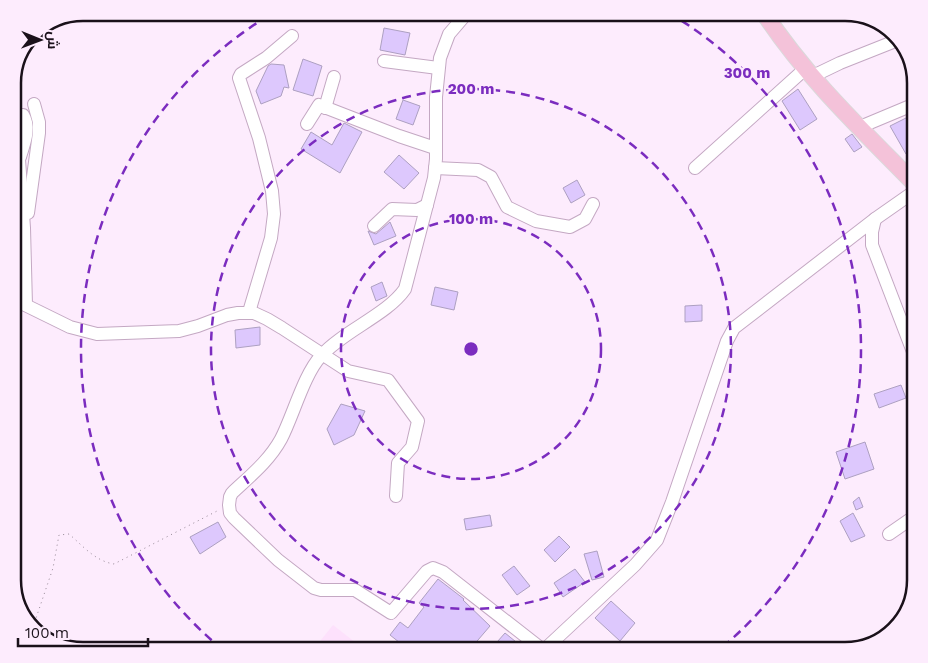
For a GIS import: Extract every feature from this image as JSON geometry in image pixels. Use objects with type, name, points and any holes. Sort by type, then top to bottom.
[{"type":"main road","points":[[770,21],[786,44],[810,72],[907,175]]},
{"type":"street","points":[[460,21],[445,42],[438,68],[435,168],[408,281],[400,296],[321,355],[311,371],[277,446],[263,463],[232,493],[228,505],[234,518],[278,560],[314,588],[321,590],[355,590],[391,613],[427,571],[433,568],[443,572],[533,642]]},
{"type":"street","points":[[249,312],[271,238],[274,214],[272,191],[259,138],[239,78],[241,74],[256,66],[292,36]]},
{"type":"street","points":[[695,168],[810,72],[840,63],[891,43]]},
{"type":"street","points":[[384,61],[438,68]]},
{"type":"street","points":[[325,108],[334,78]]},
{"type":"street","points":[[24,240],[39,133],[39,122],[34,104]]},
{"type":"street","points":[[306,124],[318,105],[435,148]]},
{"type":"street","points":[[860,127],[907,108]]},
{"type":"street","points":[[21,115],[23,115],[27,122],[26,138],[21,155]]},
{"type":"street","points":[[435,168],[478,170],[491,177],[507,207],[536,220],[570,227],[585,218],[593,204]]},
{"type":"street","points":[[21,193],[26,305]]},
{"type":"street","points":[[552,642],[635,565],[657,540],[727,341],[734,328],[876,219],[907,198]]},
{"type":"street","points":[[374,226],[392,209],[417,210],[426,205]]},
{"type":"street","points":[[876,219],[872,232],[872,245],[907,334]]},
{"type":"street","points":[[21,303],[70,327],[96,334],[179,331],[227,315],[249,312],[267,319],[348,372],[388,380],[418,421],[412,447],[398,462],[396,496]]},
{"type":"street","points":[[889,534],[907,522]]},
{"type":"path","points":[[36,619],[53,568],[58,535],[69,534],[96,558],[114,564],[228,505]]},
{"type":"shaded area","points":[[333,625],[355,642],[319,642]]},
{"type":"building","points":[[384,28],[410,33],[405,55],[380,50]]},
{"type":"building","points":[[303,59],[322,66],[313,96],[293,90]]},
{"type":"building","points":[[271,64],[284,65],[289,88],[284,87],[281,96],[261,104],[256,91],[268,66]]},
{"type":"building","points":[[798,89],[817,119],[800,130],[782,101]]},
{"type":"building","points":[[403,100],[420,106],[413,125],[396,119]]},
{"type":"building","points":[[907,118],[907,154],[906,154],[890,126]]},
{"type":"building","points":[[344,123],[362,132],[340,173],[301,149],[311,132],[332,145]]},
{"type":"building","points":[[852,134],[862,147],[854,152],[845,139]]},
{"type":"building","points":[[399,155],[419,173],[404,189],[384,172]]},
{"type":"building","points":[[577,180],[585,195],[571,203],[563,188]]},
{"type":"building","points":[[390,222],[396,236],[374,245],[368,231],[376,234]]},
{"type":"building","points":[[382,282],[387,296],[376,301],[371,287]]},
{"type":"building","points":[[435,287],[458,292],[454,310],[431,305]]},
{"type":"building","points":[[702,305],[702,321],[685,322],[685,306]]},
{"type":"building","points":[[260,327],[260,345],[236,348],[235,330]]},
{"type":"building","points":[[901,385],[906,398],[879,408],[874,394]]},
{"type":"building","points":[[341,404],[365,411],[354,435],[334,445],[327,429]]},
{"type":"building","points":[[865,442],[874,469],[845,479],[836,452]]},
{"type":"building","points":[[859,497],[863,507],[856,510],[853,502]]},
{"type":"building","points":[[853,513],[865,536],[851,542],[840,521]]},
{"type":"building","points":[[490,515],[492,526],[466,530],[464,519]]},
{"type":"building","points":[[218,522],[226,537],[200,554],[190,537]]},
{"type":"building","points":[[559,536],[570,547],[555,562],[544,550]]},
{"type":"building","points":[[597,551],[604,577],[592,580],[584,554]]},
{"type":"building","points":[[514,566],[530,586],[517,595],[502,575]]},
{"type":"building","points":[[575,569],[585,582],[563,597],[554,583]]},
{"type":"building","points":[[438,579],[464,599],[490,626],[476,642],[399,642],[390,635],[400,622],[408,628],[424,607],[419,603]]},
{"type":"building","points":[[611,601],[635,623],[620,641],[595,618]]},
{"type":"building","points":[[505,633],[516,642],[497,642]]}]
